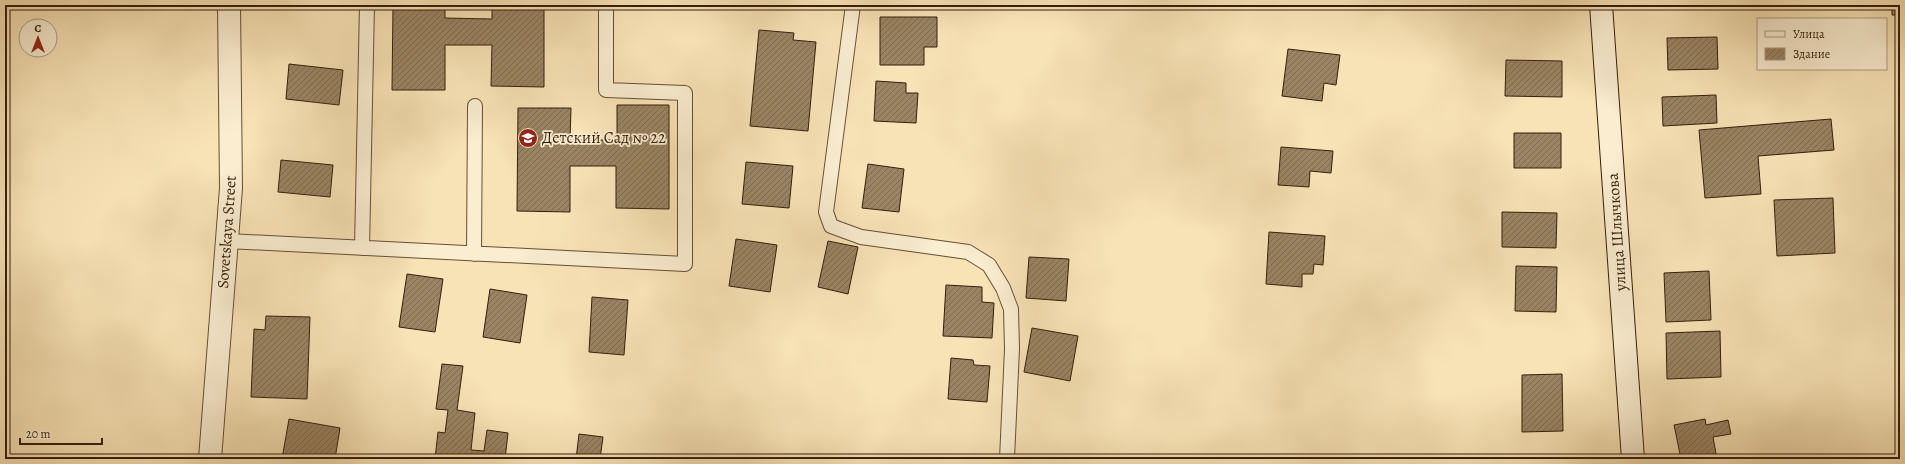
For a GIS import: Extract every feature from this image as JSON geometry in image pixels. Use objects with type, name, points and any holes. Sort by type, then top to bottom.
[{"type":"street","name":"Sovetskaya Street","points":[[210,459],[231,188],[229,5]]},
{"type":"street","name":"улица Шлычкова","points":[[1601,5],[1633,459]]},
{"type":"lane","points":[[362,248],[367,5]]},
{"type":"lane","points":[[227,242],[685,264],[685,93],[606,90],[606,5]]},
{"type":"lane","points":[[853,5],[826,212],[831,226],[861,237],[968,252],[989,265],[1002,288],[1010,309],[1012,349],[1007,459]]},
{"type":"lane","points":[[474,254],[475,106]]},
{"type":"building","points":[[300,5],[355,5],[355,9]]},
{"type":"building","points":[[393,5],[445,5],[445,18],[492,19],[492,5],[544,5],[544,87],[491,86],[492,45],[445,45],[445,90],[392,90]]},
{"type":"building","points":[[1892,5],[1900,5],[1900,15],[1892,15]]},
{"type":"building","points":[[880,17],[937,17],[937,47],[924,47],[924,65],[880,65]]},
{"type":"building","points":[[759,30],[794,33],[793,40],[816,42],[808,131],[750,126]]},
{"type":"building","points":[[1717,37],[1718,69],[1668,70],[1667,38]]},
{"type":"building","points":[[1288,49],[1340,55],[1336,85],[1324,83],[1322,101],[1282,96]]},
{"type":"building","points":[[1506,60],[1562,61],[1562,97],[1505,96]]},
{"type":"building","points":[[289,64],[343,70],[339,105],[286,99]]},
{"type":"building","points":[[876,81],[906,83],[906,93],[918,93],[916,123],[874,121]]},
{"type":"building","points":[[1716,95],[1717,123],[1663,126],[1662,97]]},
{"type":"building","points":[[617,105],[669,105],[669,209],[616,208],[616,166],[570,166],[570,212],[517,211],[518,108],[571,108],[570,140],[617,140]]},
{"type":"building","points":[[1831,119],[1834,150],[1758,156],[1761,194],[1705,198],[1699,130]]},
{"type":"building","points":[[1514,133],[1561,133],[1561,168],[1514,168]]},
{"type":"building","points":[[1281,147],[1333,151],[1331,173],[1310,171],[1309,187],[1278,185]]},
{"type":"building","points":[[281,160],[333,165],[330,197],[278,192]]},
{"type":"building","points":[[746,162],[793,166],[789,208],[742,204]]},
{"type":"building","points":[[868,164],[904,169],[899,212],[862,208]]},
{"type":"building","points":[[1833,198],[1835,253],[1777,256],[1774,200]]},
{"type":"building","points":[[1502,212],[1557,213],[1556,248],[1502,247]]},
{"type":"building","points":[[1269,232],[1325,236],[1323,265],[1314,264],[1313,274],[1302,274],[1302,287],[1266,284]]},
{"type":"building","points":[[736,239],[777,245],[770,292],[729,286]]},
{"type":"building","points":[[828,241],[858,247],[848,294],[818,287]]},
{"type":"building","points":[[1029,257],[1069,259],[1066,301],[1026,298]]},
{"type":"building","points":[[1516,266],[1557,267],[1556,312],[1515,311]]},
{"type":"building","points":[[1709,271],[1711,320],[1666,322],[1664,273]]},
{"type":"building","points":[[407,274],[443,279],[435,332],[399,327]]},
{"type":"building","points":[[946,285],[982,287],[982,302],[994,303],[992,338],[943,336]]},
{"type":"building","points":[[490,289],[527,295],[520,343],[483,337]]},
{"type":"building","points":[[592,297],[628,300],[624,355],[589,352]]},
{"type":"building","points":[[266,316],[310,317],[307,399],[251,397],[254,329],[265,330]]},
{"type":"building","points":[[1032,328],[1078,336],[1070,381],[1024,372]]},
{"type":"building","points":[[1720,331],[1721,377],[1667,379],[1666,333]]},
{"type":"building","points":[[951,358],[973,360],[974,365],[990,366],[987,402],[948,399]]},
{"type":"building","points":[[442,364],[463,366],[457,410],[475,413],[471,450],[484,451],[487,430],[508,433],[505,459],[435,459],[438,432],[445,433],[448,410],[436,409]]},
{"type":"building","points":[[1562,374],[1563,431],[1522,432],[1522,375]]},
{"type":"building","points":[[289,419],[340,428],[335,459],[282,459]]},
{"type":"building","points":[[1705,419],[1706,425],[1728,420],[1731,434],[1713,437],[1717,459],[1681,459],[1674,425]]},
{"type":"building","points":[[579,434],[603,437],[600,459],[576,459]]},
{"type":"place","name":"Детский Сад № 22","points":[[528,138]]}]
